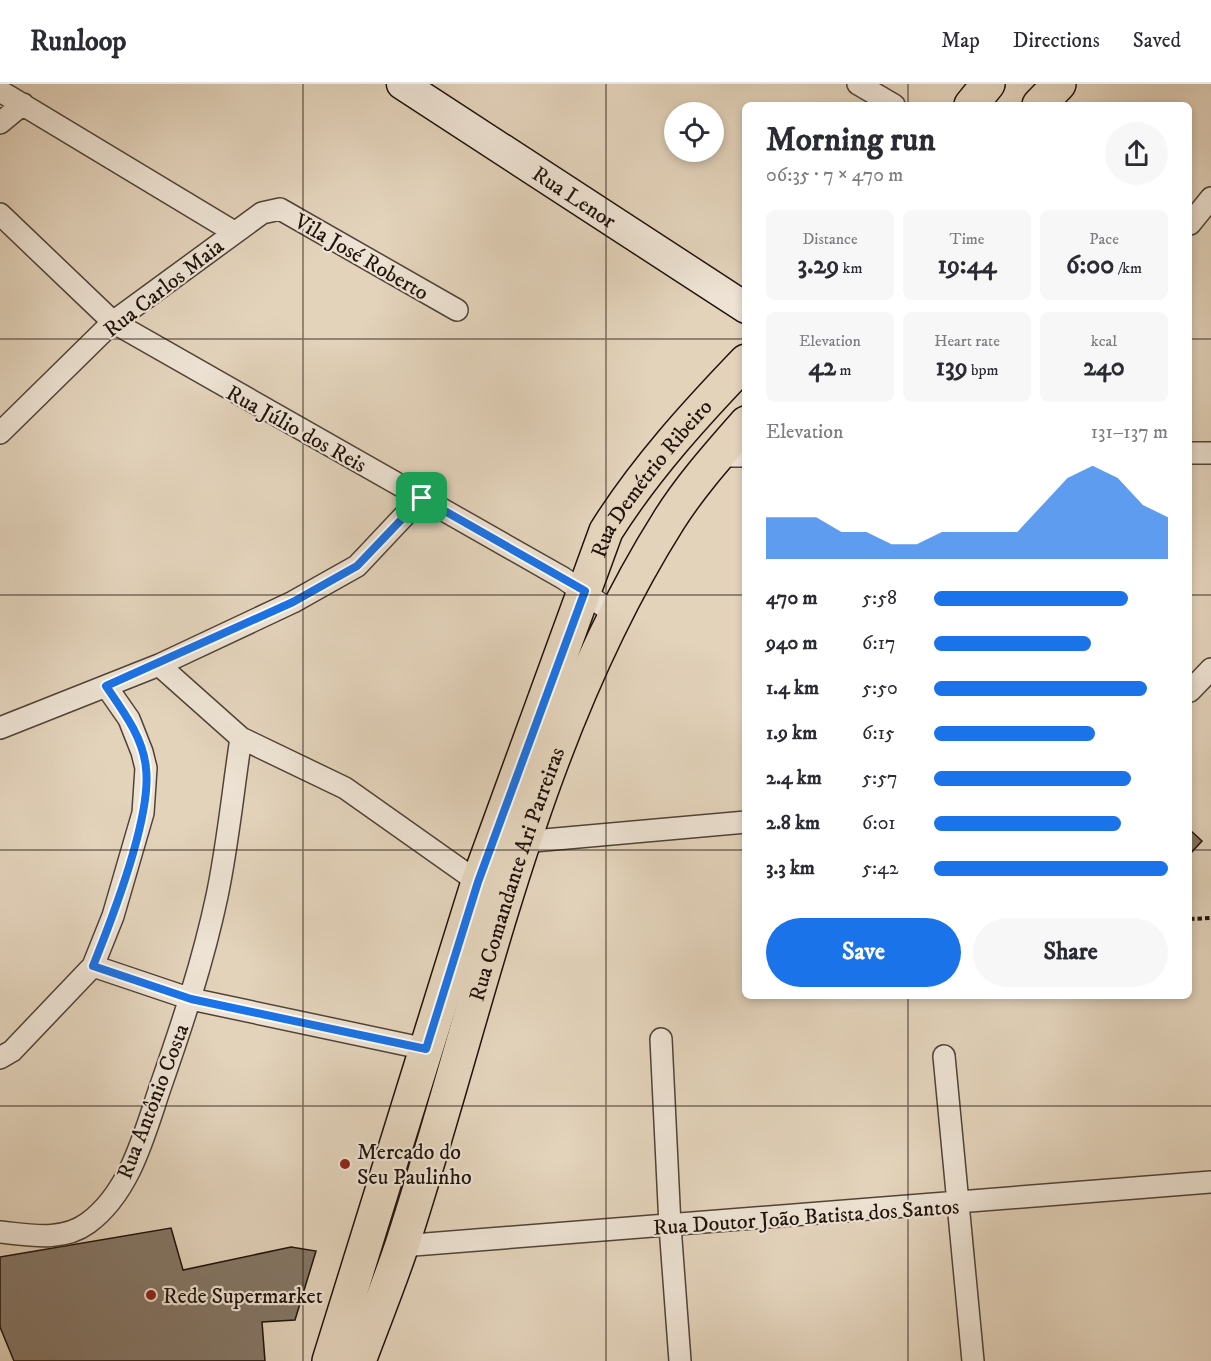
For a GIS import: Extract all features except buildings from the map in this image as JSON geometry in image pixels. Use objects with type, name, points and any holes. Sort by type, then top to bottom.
[{"type":"main road","points":[[973,102],[988,84]]},
{"type":"main road","points":[[1042,102],[1059,84]]},
{"type":"main road","name":"Rua Demétrio Ribeiro","points":[[329,1361],[478,882],[606,531],[631,492],[705,404],[742,365]]},
{"type":"main road","name":"Rua Comandante Ari Parreiras","points":[[359,1361],[401,1246],[522,842],[585,680],[615,614],[670,518],[731,456],[742,432]]},
{"type":"street","name":"Rua Lenor","points":[[402,84],[742,305]]},
{"type":"street","points":[[858,84],[889,102]]},
{"type":"street","name":"Rua Carlos Maia","points":[[0,91],[234,232],[113,322],[0,433]]},
{"type":"street","points":[[0,123],[23,104]]},
{"type":"street","points":[[1192,222],[1211,198]]},
{"type":"street","name":"Vila José Roberto","points":[[234,232],[262,213],[280,209],[457,310]]},
{"type":"street","name":"Rua Júlio dos Reis","points":[[0,214],[113,322],[585,591],[615,614]]},
{"type":"street","points":[[1192,453],[1211,453]]},
{"type":"street","points":[[0,728],[159,665],[293,602],[357,566],[422,498]]},
{"type":"street","points":[[159,665],[241,738],[345,788],[478,882]]},
{"type":"street","points":[[1192,690],[1211,669]]},
{"type":"street","points":[[0,1058],[12,1051],[93,966],[113,916],[143,813],[146,768],[129,719],[106,686]]},
{"type":"street","name":"Rua Antônio Costa","points":[[0,1232],[50,1237],[88,1223],[109,1204],[129,1172],[191,999],[217,896],[241,738]]},
{"type":"street","points":[[522,842],[742,822]]},
{"type":"street","points":[[93,966],[191,999],[426,1049]]},
{"type":"street","points":[[661,1040],[670,1226],[680,1361]]},
{"type":"street","points":[[944,1056],[960,1204],[973,1361]]},
{"type":"street","name":"Rua Doutor João Batista dos Santos","points":[[401,1246],[960,1204],[1211,1182]]},
{"type":"path","points":[[1192,919],[1211,918]]},
{"type":"place","name":"Mercado do Seu Paulinho","points":[[345,1164]]},
{"type":"place","name":"Rede Supermarket","points":[[151,1295]]},
{"type":"route","points":[[422,498],[585,591],[502,811],[426,1049],[191,999],[93,966],[113,916],[143,813],[146,783],[146,768],[142,752],[129,719],[106,686],[159,665],[293,602],[357,566],[422,498]]}]
